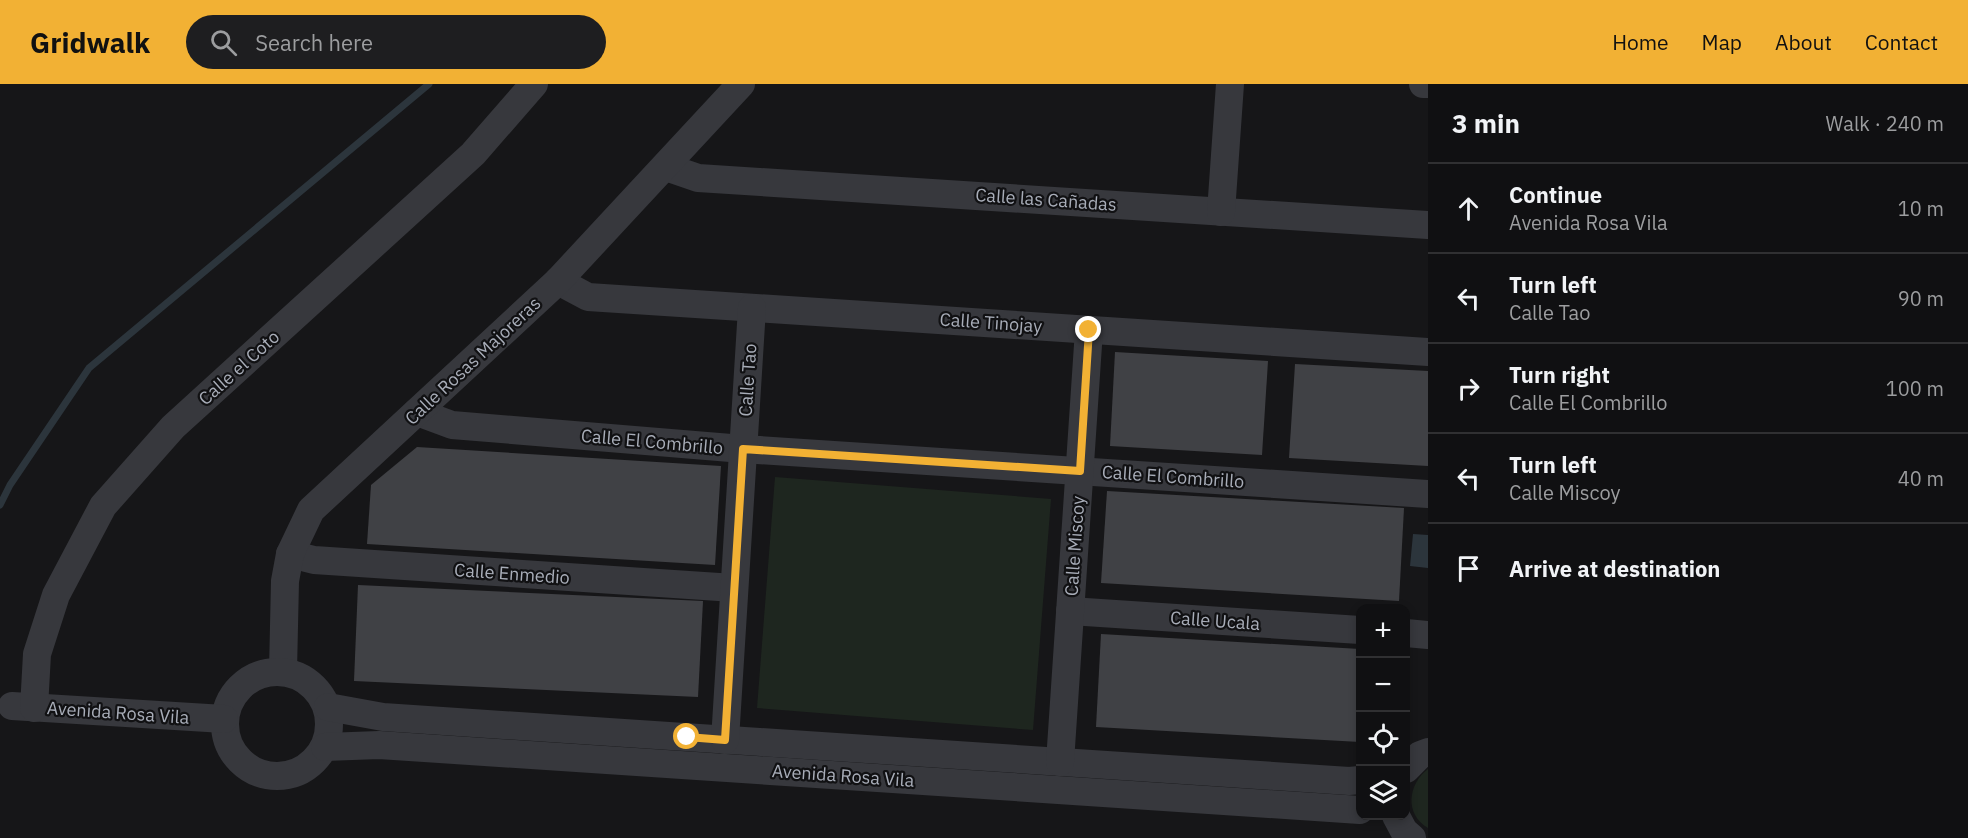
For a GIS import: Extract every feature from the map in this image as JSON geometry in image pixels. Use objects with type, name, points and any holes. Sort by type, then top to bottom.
[{"type":"street","name":"Calle el Coto","points":[[23,707],[56,595],[103,506],[173,427],[473,154],[534,84]]},
{"type":"street","name":"Calle Rosas Majoreras","points":[[283,671],[285,581],[290,554],[311,510],[558,281],[741,84]]},
{"type":"street","points":[[1221,212],[1230,84]]},
{"type":"street","points":[[1423,84],[1428,84]]},
{"type":"street","name":"Calle las Cañadas","points":[[666,166],[698,178],[1428,225]]},
{"type":"street","name":"Calle Tinojay","points":[[558,281],[588,297],[1428,352]]},
{"type":"street","name":"Calle Tao","points":[[725,740],[752,308]]},
{"type":"street","name":"Calle Miscoy","points":[[1060,762],[1089,330]]},
{"type":"street","name":"Calle El Combrillo","points":[[417,412],[452,425],[743,449],[1428,494]]},
{"type":"street","name":"Calle Enmedio","points":[[290,554],[314,560],[734,588]]},
{"type":"street","name":"Calle Ucala","points":[[1071,611],[1356,630]]},
{"type":"street","points":[[1410,633],[1428,635]]},
{"type":"street","points":[[283,671],[310,682],[328,707],[325,747],[306,769],[278,777],[250,770],[230,748],[224,719],[234,693],[255,675],[283,671]]},
{"type":"street","name":"Avenida Rosa Vila","points":[[23,707],[224,719]]},
{"type":"street","name":"Avenida Rosa Vila","points":[[328,707],[383,717],[1356,780]]},
{"type":"street","name":"Avenida Rosa Vila","points":[[325,747],[380,745],[1356,810]]},
{"type":"street","points":[[1409,766],[1420,755],[1428,752]]},
{"type":"street","points":[[1398,820],[1404,831],[1412,838]]},
{"type":"shaded area","points":[[775,477],[1051,499],[1033,730],[757,708]]},
{"type":"shaded area","points":[[1413,534],[1428,535],[1428,568],[1410,566]]},
{"type":"shaded area","points":[[1428,769],[1428,828],[1415,815],[1412,799],[1416,783]]},
{"type":"building","points":[[1115,352],[1268,361],[1262,455],[1110,446]]},
{"type":"building","points":[[1295,364],[1428,371],[1428,466],[1289,458]]},
{"type":"building","points":[[417,447],[721,466],[715,565],[367,544],[371,485]]},
{"type":"building","points":[[1107,491],[1404,508],[1399,601],[1101,583]]},
{"type":"building","points":[[358,585],[703,601],[698,697],[354,681]]},
{"type":"building","points":[[1101,634],[1356,649],[1356,742],[1096,727]]},
{"type":"waterway","points":[[0,505],[10,485],[89,368],[429,84]]},
{"type":"route","points":[[687,737],[725,740],[743,449],[1080,471],[1089,330]]}]
